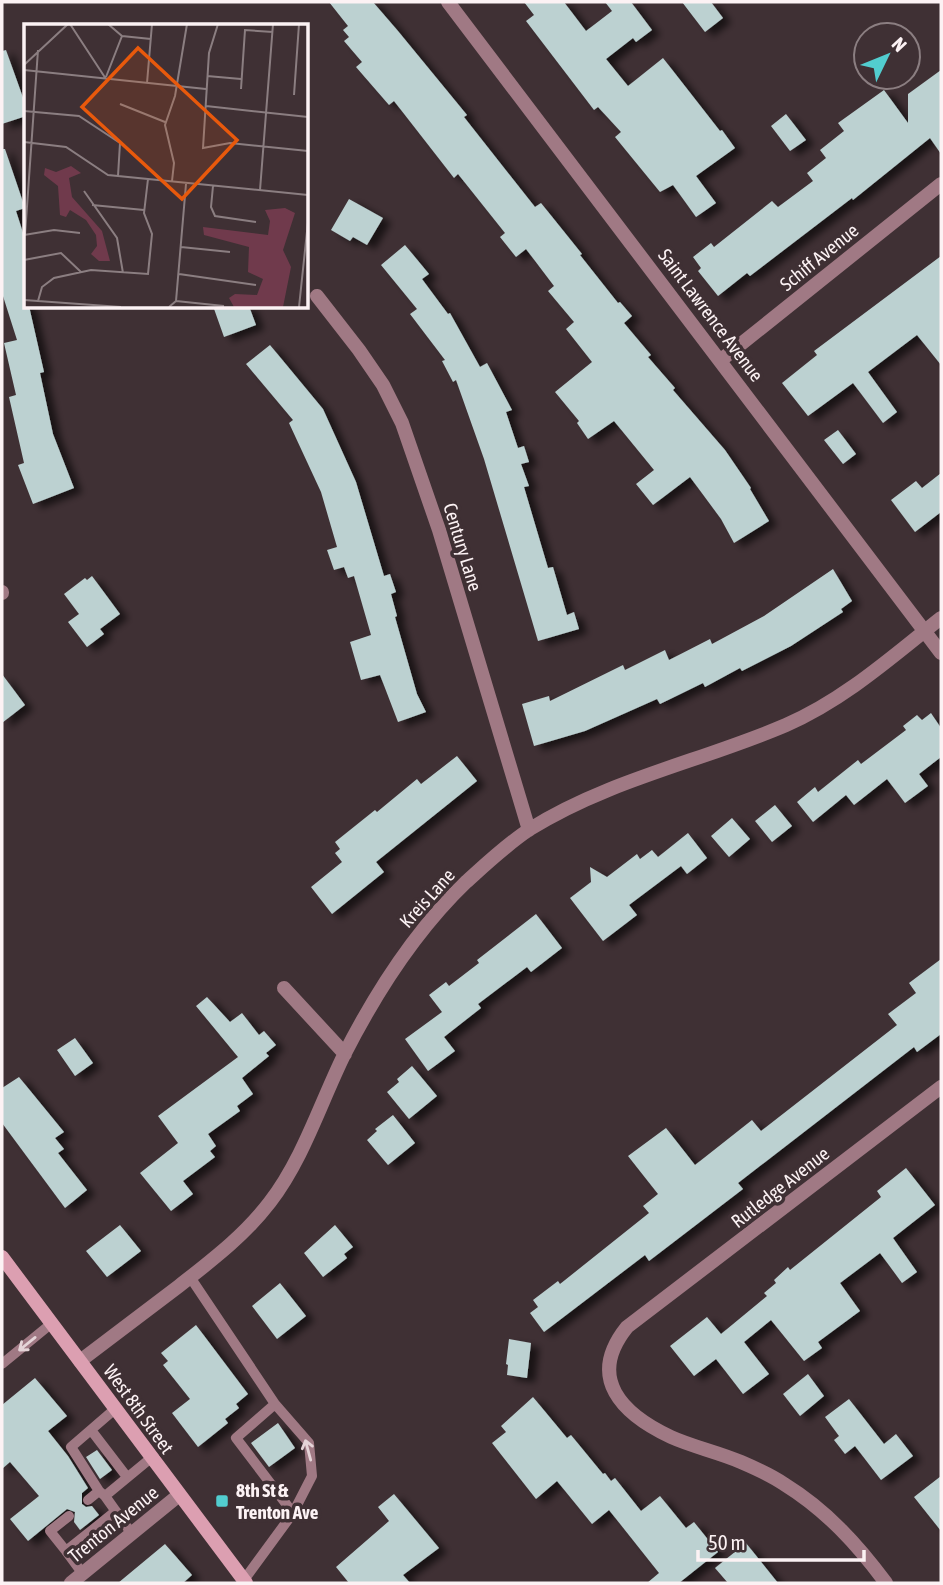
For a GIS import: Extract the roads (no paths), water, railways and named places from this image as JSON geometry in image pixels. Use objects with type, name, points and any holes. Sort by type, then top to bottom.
[{"type":"street","name":"Saint Lawrence Avenue","points":[[448,2],[941,653]]},
{"type":"street","name":"Schiff Avenue","points":[[720,360],[941,184]]},
{"type":"street","name":"Century Lane","points":[[317,296],[383,385],[402,423],[439,530],[529,830]]},
{"type":"street","name":"Kreis Lane","points":[[80,1361],[228,1248],[272,1200],[294,1163],[345,1054],[398,962],[430,921],[465,883],[529,830],[572,806],[787,724],[824,705],[941,618]]},
{"type":"street","points":[[284,988],[345,1054]]},
{"type":"street","name":"Rutledge Avenue","points":[[886,1583],[864,1553],[817,1506],[781,1482],[743,1462],[673,1438],[647,1424],[612,1390],[610,1356],[622,1334],[641,1318],[941,1087]]},
{"type":"street","name":"West 8th Street","points":[[2,1257],[245,1582]]},
{"type":"street","name":"Trenton Avenue","points":[[71,1583],[179,1495]]},
{"type":"lane","points":[[190,1277],[275,1404],[309,1443],[312,1476],[293,1513],[245,1582]]},
{"type":"lane","points":[[2,1364],[52,1323]]},
{"type":"lane","points":[[275,1404],[236,1438],[293,1513]]},
{"type":"lane","points":[[116,1409],[71,1447],[132,1534]]},
{"type":"lane","points":[[91,1430],[127,1477]]},
{"type":"lane","points":[[88,1500],[127,1477],[151,1458]]},
{"type":"lane","points":[[66,1551],[116,1511]]},
{"type":"lane","points":[[69,1516],[50,1531],[83,1574]]},
{"type":"place","name":"8th St & Trenton Ave","points":[[222,1501]]}]
